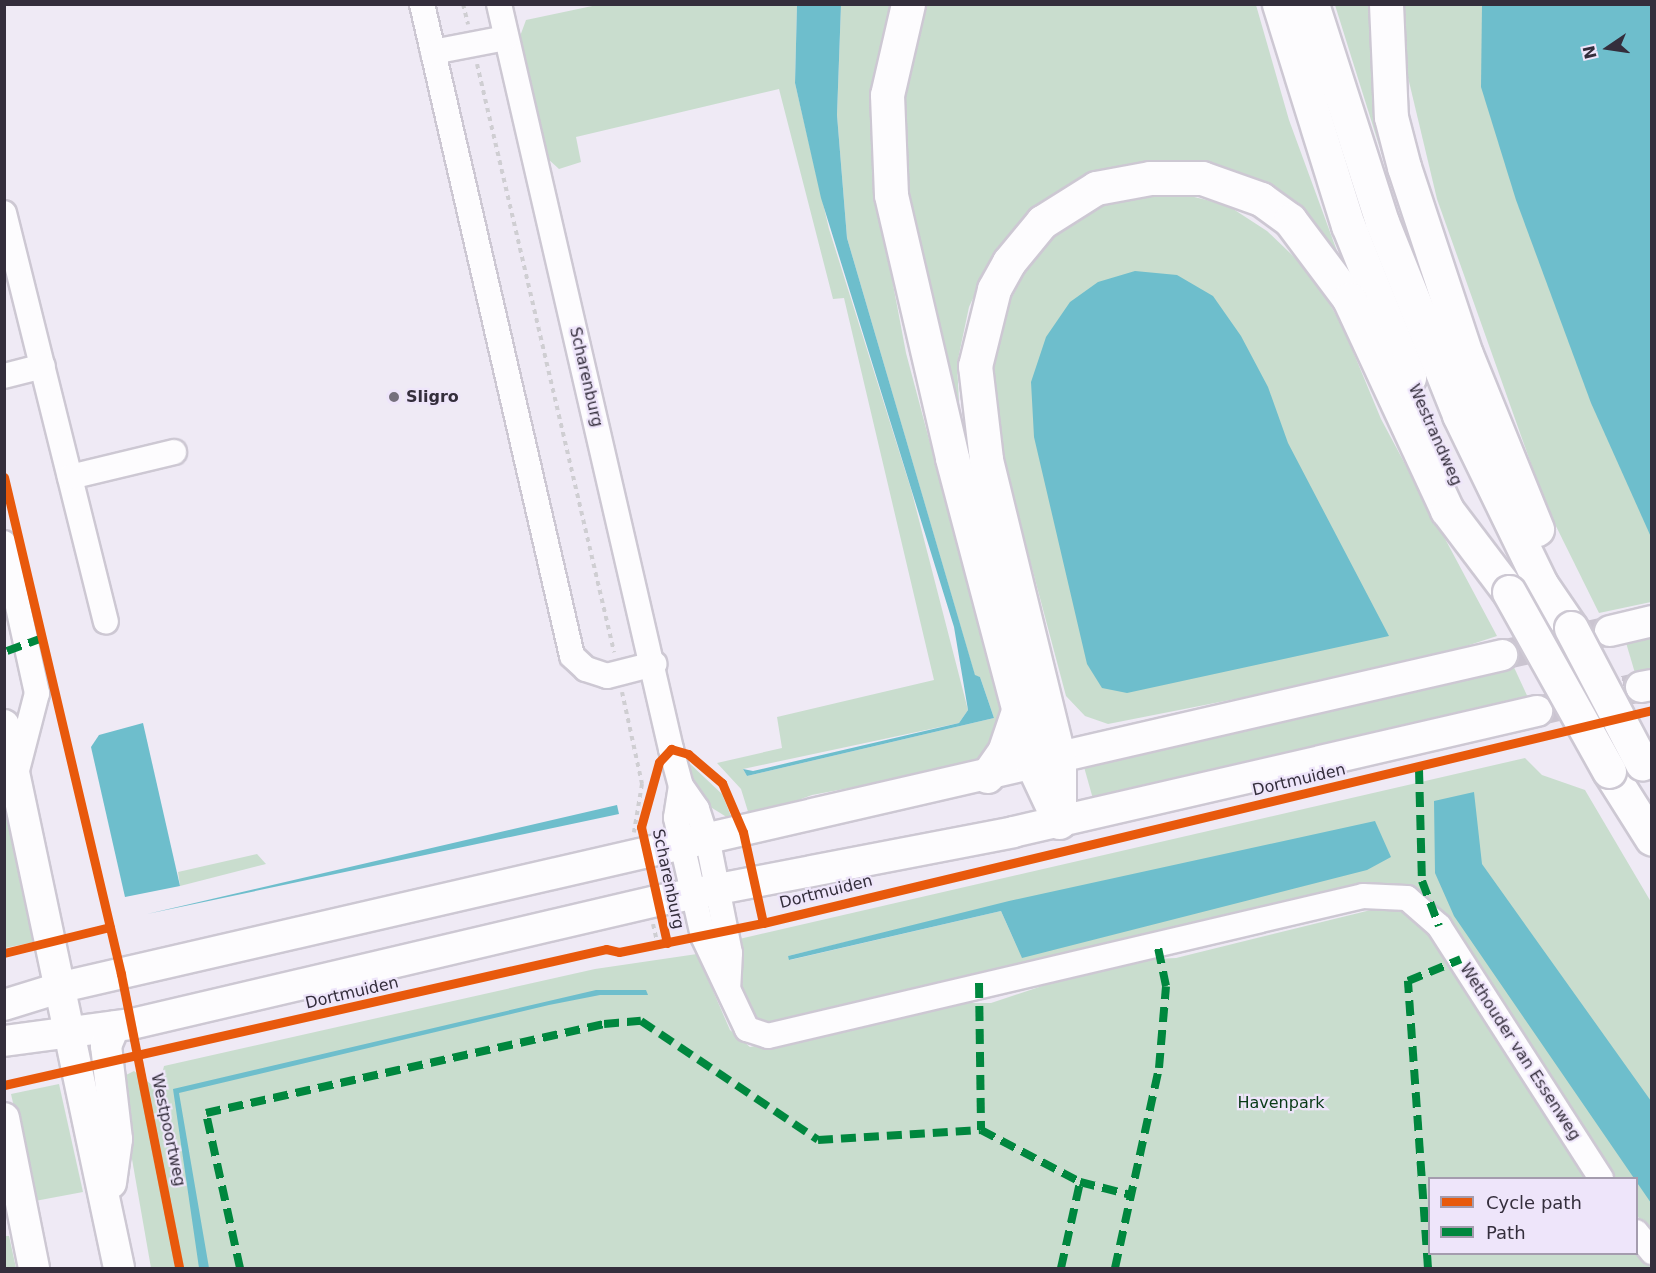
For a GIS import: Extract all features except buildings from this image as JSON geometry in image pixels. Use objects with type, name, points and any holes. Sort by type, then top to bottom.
[{"type":"highway","points":[[908,4],[887,94],[891,195],[918,328],[1019,708],[1046,762]]},
{"type":"highway","name":"Westrandweg","points":[[1279,4],[1348,225],[1381,308],[1509,592],[1609,771],[1652,839]]},
{"type":"highway","name":"Westrandweg","points":[[1312,4],[1378,211],[1419,318],[1551,582],[1571,628],[1647,770]]},
{"type":"highway","points":[[1386,4],[1391,117],[1404,167],[1489,417],[1551,582]]},
{"type":"highway","points":[[1059,822],[986,459],[975,366],[994,289],[1009,261],[1042,222],[1096,188],[1150,178],[1202,178],[1261,199],[1290,220],[1349,299],[1447,510],[1509,592]]},
{"type":"highway","points":[[987,776],[1004,752],[1019,708]]},
{"type":"main road","points":[[1610,631],[1652,621]]},
{"type":"main road","points":[[4,1005],[62,987],[643,857],[1502,655]]},
{"type":"main road","name":"Dortmuiden","points":[[4,1041],[72,1035],[114,1027],[652,902],[1059,822],[1537,711]]},
{"type":"main road","points":[[4,725],[108,1204],[118,1269]]},
{"type":"main road","points":[[108,1204],[117,1139],[106,1046],[114,1027]]},
{"type":"main road","points":[[4,1118],[34,1269]]},
{"type":"street","points":[[422,4],[572,656],[586,669],[618,673],[654,664]]},
{"type":"street","name":"Scharenburg","points":[[498,4],[681,786],[698,809],[694,845],[706,892],[708,952],[728,986]]},
{"type":"street","points":[[433,52],[472,42],[506,38]]},
{"type":"street","points":[[4,213],[106,621]]},
{"type":"street","points":[[4,376],[43,366]]},
{"type":"street","points":[[70,477],[174,452]]},
{"type":"street","points":[[4,543],[37,693],[16,774]]},
{"type":"street","name":"Wethouder van Essenweg","points":[[728,986],[747,1029],[768,1036],[1363,896],[1407,898],[1439,926],[1600,1177]]},
{"type":"street","points":[[1638,1234],[1652,1252]]},
{"type":"path","points":[[463,4],[642,784],[634,830],[643,857]]},
{"type":"green space","points":[[597,5],[797,5],[795,83],[829,229],[911,489],[968,710],[959,723],[743,769],[747,776],[994,718],[980,677],[975,676],[847,238],[837,115],[841,5],[895,5],[874,99],[872,173],[906,353],[1004,721],[978,764],[812,795],[750,818],[741,789],[717,763],[782,748],[777,717],[934,680],[844,298],[833,299],[779,89],[576,137],[581,162],[559,169],[547,158],[519,39],[526,20]]},
{"type":"green space","points":[[919,5],[1256,5],[1289,120],[1348,281],[1201,169],[1013,232],[989,264],[969,307],[957,364],[960,420],[949,416],[911,261],[897,106]]},
{"type":"green space","points":[[1335,5],[1372,5],[1372,78],[1384,128],[1450,347],[1404,225]]},
{"type":"green space","points":[[1405,5],[1651,5],[1651,602],[1599,613],[1546,506],[1437,199],[1406,69]]},
{"type":"green space","points":[[1182,194],[1227,205],[1267,231],[1312,274],[1342,325],[1381,419],[1497,636],[1408,665],[1108,724],[1085,716],[1066,696],[998,440],[991,372],[1000,319],[1032,260],[1063,229],[1097,208],[1139,195]]},
{"type":"green space","points":[[1651,630],[1651,669],[1635,673],[1624,636]]},
{"type":"green space","points":[[1512,663],[1531,704],[1093,799],[1084,767]]},
{"type":"green space","points":[[1525,758],[1542,775],[1585,790],[1651,902],[1651,1237],[1638,1217],[1638,1177],[1610,1177],[1424,897],[1015,968],[771,1023],[755,1021],[743,996],[735,940]],"holes":[[[999,905],[1022,958],[1001,911],[790,960],[788,956]]]},
{"type":"green space","points":[[686,760],[722,794],[733,821],[704,803]]},
{"type":"green space","points":[[4,793],[39,941],[5,948],[4,948]]},
{"type":"green space","points":[[257,854],[266,864],[180,886],[178,872]]},
{"type":"green space","name":"Havenpark","points":[[1383,907],[1409,913],[1431,931],[1593,1177],[1428,1177],[1428,1255],[1638,1255],[1638,1243],[1651,1268],[151,1268],[118,1079],[134,1071],[152,1085],[160,1082],[164,1066],[595,969],[697,954],[730,1030],[750,1047],[961,1003],[991,1003],[1117,961],[1176,958]]},
{"type":"green space","points":[[59,1084],[83,1192],[35,1201],[11,1094]]},
{"type":"green space","points":[[5,1236],[9,1236],[16,1268],[5,1268]]},
{"type":"water","points":[[797,5],[841,5],[837,115],[847,238],[975,675],[980,677],[994,718],[747,776],[743,769],[753,771],[959,723],[968,710],[954,627],[821,198],[795,83]]},
{"type":"water","points":[[1482,5],[1651,5],[1651,537],[1591,403],[1516,200],[1481,87]]},
{"type":"water","points":[[1135,271],[1177,275],[1213,296],[1241,336],[1268,387],[1288,443],[1389,636],[1127,693],[1102,688],[1087,664],[1034,437],[1031,382],[1046,337],[1070,302],[1098,282]]},
{"type":"water","points":[[143,723],[180,886],[125,897],[91,747],[99,735]]},
{"type":"water","points":[[1474,792],[1482,864],[1651,1101],[1651,1203],[1638,1184],[1638,1177],[1633,1177],[1454,916],[1435,873],[1434,801]]},
{"type":"water","points":[[617,805],[619,814],[147,914]]},
{"type":"water","points":[[1375,821],[1391,857],[1367,870],[1022,958],[1001,911],[789,960],[788,956],[1009,901]]},
{"type":"water","points":[[596,990],[646,990],[648,995],[600,995],[549,1005],[179,1093],[209,1268],[199,1268],[173,1089]]},
{"type":"tunnel","points":[[1502,655],[1610,631]]},
{"type":"tunnel","points":[[1537,711],[1641,687]]},
{"type":"marked path","points":[[7,651],[42,638]]},
{"type":"marked path","points":[[1419,769],[1422,881],[1439,926]]},
{"type":"marked path","points":[[1115,1268],[1159,1068],[1166,986],[1157,943]]},
{"type":"marked path","points":[[1428,1268],[1408,981],[1461,959]]},
{"type":"marked path","points":[[979,983],[981,1130],[1080,1182]]},
{"type":"marked path","points":[[240,1268],[206,1113],[604,1024],[641,1021],[818,1140],[981,1130]]},
{"type":"marked path","points":[[1061,1268],[1080,1182],[1131,1195]]},
{"type":"cycle path","name":"Westpoortweg","points":[[4,477],[121,974],[179,1268]]},
{"type":"cycle path","points":[[4,1085],[606,949],[619,952],[763,923],[1652,710]]},
{"type":"cycle path","points":[[667,943],[641,827],[659,762],[671,749],[688,754],[722,783],[743,832],[763,923]]},
{"type":"cycle path","points":[[4,953],[110,927]]},
{"type":"place","name":"Sligro","points":[[394,397]]}]
